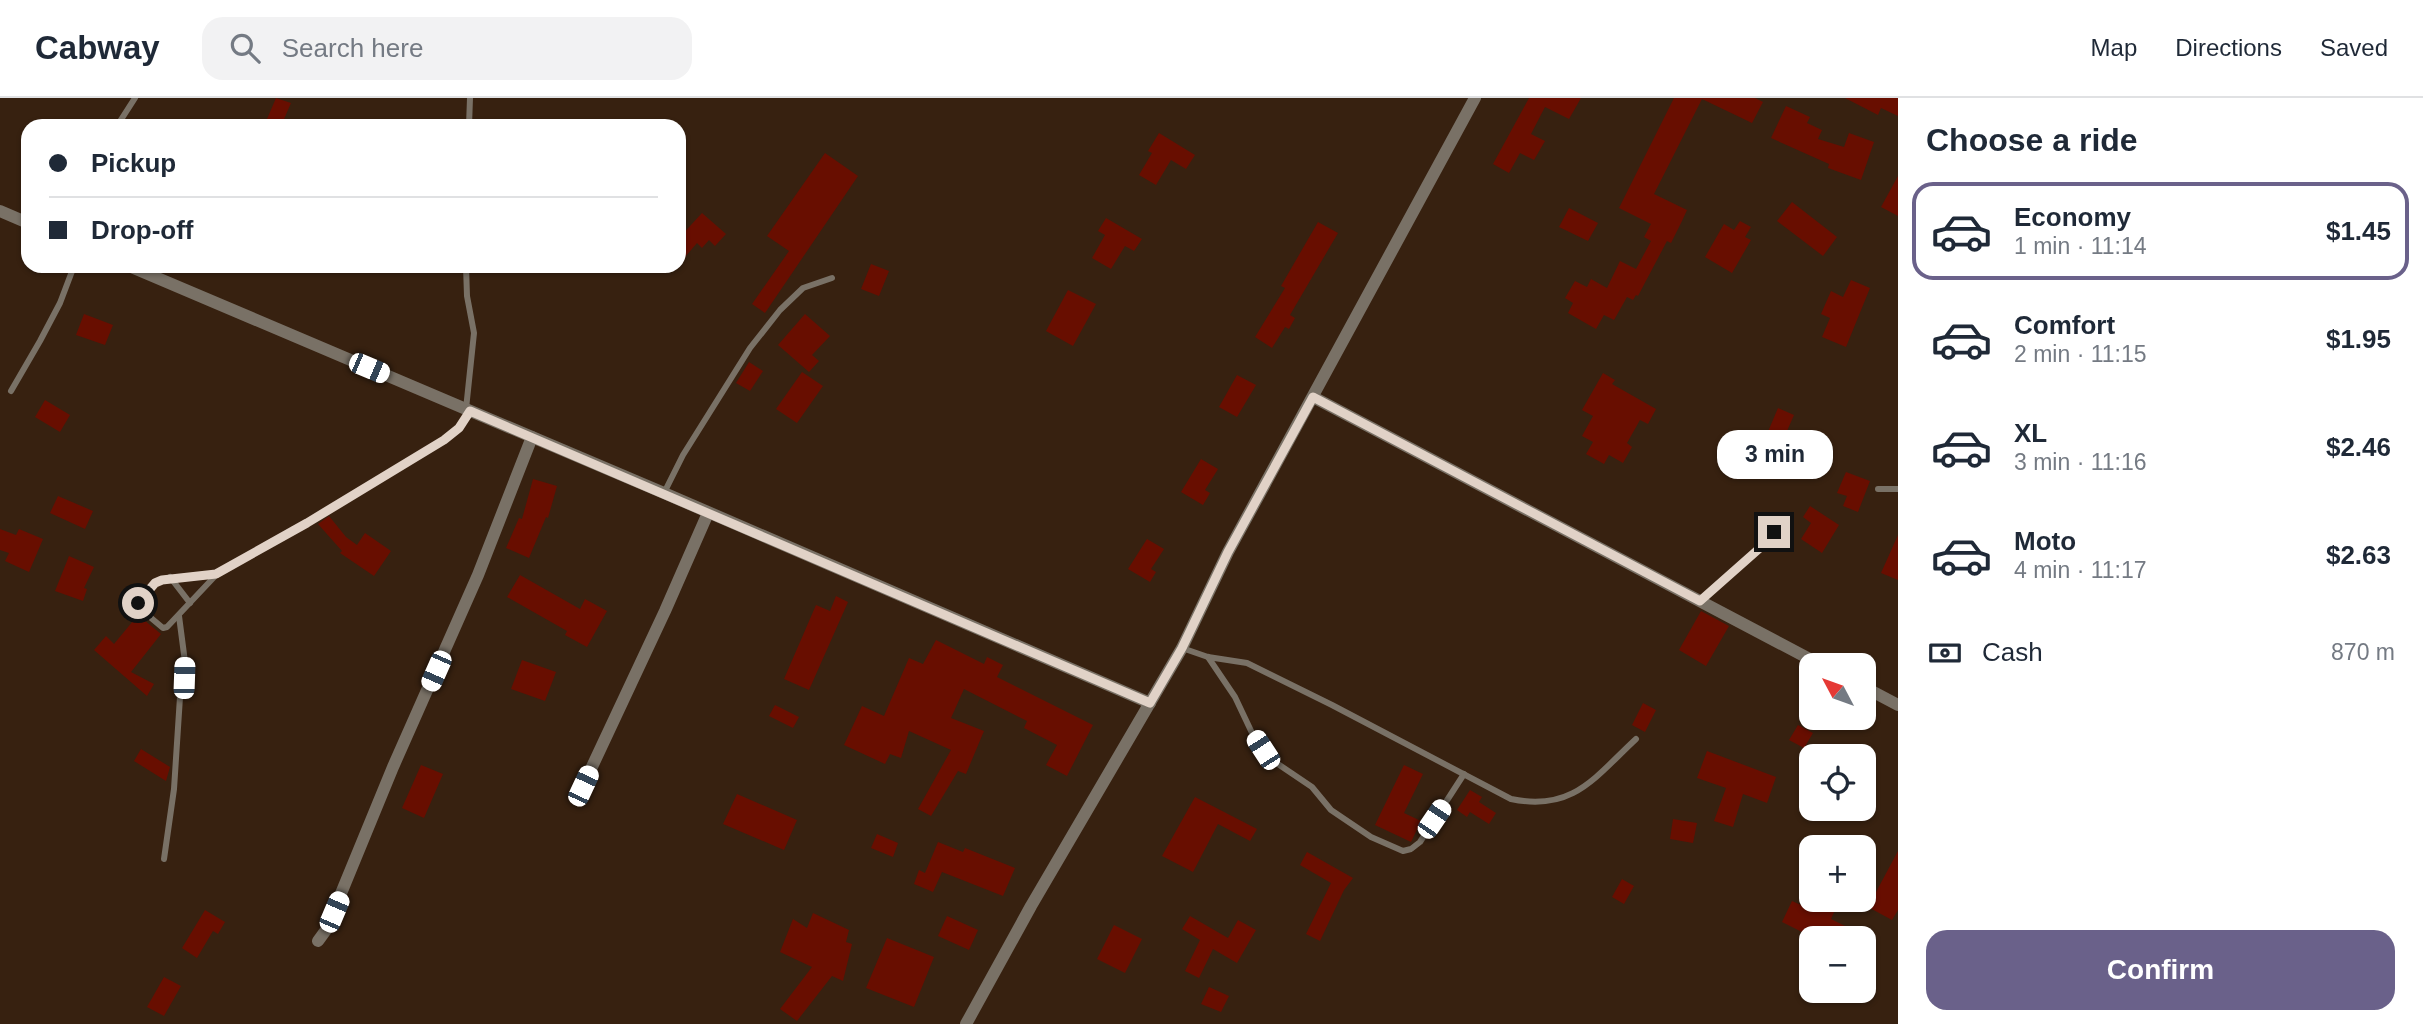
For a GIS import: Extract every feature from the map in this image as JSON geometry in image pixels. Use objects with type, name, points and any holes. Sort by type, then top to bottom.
[{"type":"street","points":[[966,1024],[1031,906],[1182,648],[1228,552],[1475,98]]},
{"type":"street","points":[[0,211],[21,220]]},
{"type":"street","points":[[145,273],[1150,703]]},
{"type":"street","points":[[1313,397],[1799,653]]},
{"type":"street","points":[[318,941],[326,930],[393,767],[478,575],[532,437]]},
{"type":"street","points":[[583,786],[708,513]]},
{"type":"street","points":[[1876,693],[1898,705]]},
{"type":"lane","points":[[122,119],[135,98]]},
{"type":"lane","points":[[469,119],[470,98]]},
{"type":"lane","points":[[11,391],[60,303],[71,273]]},
{"type":"lane","points":[[216,574],[170,577],[155,583],[138,603],[138,607],[163,628],[171,625],[216,574],[307,523],[444,440],[459,428],[468,410],[474,333],[467,296],[466,273]]},
{"type":"lane","points":[[664,493],[683,454],[750,348],[780,310],[803,288],[832,278]]},
{"type":"lane","points":[[1878,489],[1898,489]]},
{"type":"lane","points":[[1700,601],[1761,547],[1787,517]]},
{"type":"lane","points":[[170,577],[190,603]]},
{"type":"lane","points":[[164,859],[174,789],[185,662],[179,616]]},
{"type":"lane","points":[[1182,648],[1208,657],[1247,663],[1511,799],[1530,803],[1554,800],[1582,790],[1636,739]]},
{"type":"lane","points":[[1208,657],[1235,697],[1253,735],[1272,760],[1312,787],[1331,810],[1342,818],[1389,845],[1403,851],[1420,842],[1464,774]]},
{"type":"building","points":[[276,98],[291,103],[284,119],[267,119]]},
{"type":"building","points":[[1529,98],[1581,98],[1569,119],[1545,107],[1531,134],[1545,141],[1534,160],[1520,153],[1509,173],[1493,164]]},
{"type":"building","points":[[1674,98],[1755,98],[1763,102],[1752,123],[1702,99],[1654,194],[1687,210],[1682,221],[1671,243],[1667,241],[1638,296],[1633,300],[1627,297],[1614,320],[1604,315],[1596,329],[1568,313],[1573,303],[1565,298],[1575,281],[1587,287],[1591,279],[1607,288],[1620,261],[1636,269],[1651,241],[1644,237],[1651,224],[1619,208]]},
{"type":"building","points":[[1845,98],[1898,98],[1898,116],[1881,108],[1878,115]]},
{"type":"building","points":[[1786,106],[1810,117],[1807,123],[1822,130],[1818,139],[1844,147],[1849,133],[1874,142],[1861,180],[1828,168],[1829,164],[1771,138]]},
{"type":"building","points":[[1159,133],[1195,155],[1186,169],[1171,160],[1156,185],[1139,175],[1152,153],[1148,151]]},
{"type":"building","points":[[825,153],[858,176],[765,313],[752,304],[789,251],[767,236]]},
{"type":"building","points":[[1898,176],[1898,216],[1881,207]]},
{"type":"building","points":[[1792,202],[1837,237],[1823,256],[1777,221]]},
{"type":"building","points":[[1569,208],[1598,223],[1588,241],[1559,227]]},
{"type":"building","points":[[702,213],[726,234],[715,246],[709,240],[702,248],[697,243],[686,256],[686,230]]},
{"type":"building","points":[[1106,218],[1142,239],[1134,251],[1125,246],[1111,269],[1092,258],[1105,235],[1098,231]]},
{"type":"building","points":[[1740,221],[1751,227],[1745,237],[1751,240],[1732,273],[1705,257],[1724,224],[1734,230]]},
{"type":"building","points":[[1318,222],[1338,233],[1290,315],[1295,318],[1289,329],[1285,327],[1272,348],[1255,337],[1285,288],[1281,286]]},
{"type":"building","points":[[871,264],[889,271],[879,296],[861,289]]},
{"type":"building","points":[[1851,280],[1870,288],[1846,347],[1822,337],[1830,318],[1821,314],[1831,291],[1843,297]]},
{"type":"building","points":[[1068,290],[1096,304],[1073,346],[1046,331]]},
{"type":"building","points":[[84,314],[113,325],[105,345],[76,335]]},
{"type":"building","points":[[805,314],[830,336],[812,355],[819,361],[809,372],[778,345]]},
{"type":"building","points":[[749,362],[763,371],[750,391],[736,383]]},
{"type":"building","points":[[802,372],[823,386],[797,423],[776,409]]},
{"type":"building","points":[[1603,373],[1615,380],[1612,384],[1656,409],[1648,424],[1640,420],[1627,443],[1632,447],[1623,463],[1609,455],[1604,464],[1586,454],[1593,442],[1582,436],[1593,416],[1582,410]]},
{"type":"building","points":[[1237,375],[1256,385],[1237,417],[1219,407]]},
{"type":"building","points":[[45,400],[70,415],[60,432],[35,417]]},
{"type":"building","points":[[1778,408],[1794,415],[1777,454],[1761,448]]},
{"type":"building","points":[[1201,459],[1218,469],[1205,490],[1210,493],[1203,505],[1181,492]]},
{"type":"building","points":[[1846,472],[1870,481],[1858,512],[1843,506],[1847,496],[1837,493]]},
{"type":"building","points":[[533,479],[557,486],[548,518],[546,517],[529,558],[506,548],[519,518],[522,519]]},
{"type":"building","points":[[58,496],[93,511],[85,529],[50,513]]},
{"type":"building","points":[[1810,506],[1839,525],[1822,553],[1801,539],[1811,523],[1803,517]]},
{"type":"building","points":[[329,516],[346,537],[357,545],[365,533],[391,551],[374,576],[340,553],[342,551],[318,524]]},
{"type":"building","points":[[0,529],[16,535],[19,529],[43,539],[29,572],[5,561],[9,553],[0,550]]},
{"type":"building","points":[[1898,535],[1898,580],[1881,573]]},
{"type":"building","points":[[1147,539],[1164,549],[1151,569],[1156,572],[1150,582],[1128,569]]},
{"type":"building","points":[[69,556],[94,567],[84,588],[87,589],[83,601],[55,591]]},
{"type":"building","points":[[520,575],[580,609],[585,599],[607,611],[587,647],[565,635],[567,631],[507,597]]},
{"type":"building","points":[[836,596],[848,602],[809,690],[784,679],[816,605],[830,611]]},
{"type":"building","points":[[1701,611],[1729,626],[1706,666],[1679,650]]},
{"type":"building","points":[[138,615],[161,634],[131,672],[154,684],[147,696],[94,650],[106,636],[114,644]]},
{"type":"building","points":[[936,640],[984,664],[987,657],[1003,665],[997,677],[1093,725],[1067,776],[1046,765],[1057,745],[1024,728],[1027,721],[964,689],[951,718],[984,731],[966,774],[958,771],[931,816],[918,809],[951,750],[909,731],[901,758],[890,754],[885,764],[844,745],[862,706],[884,716],[909,658],[923,664]]},
{"type":"building","points":[[522,660],[556,672],[545,701],[511,689]]},
{"type":"building","points":[[1643,703],[1656,710],[1645,732],[1632,725]]},
{"type":"building","points":[[775,705],[799,717],[793,728],[769,716]]},
{"type":"building","points":[[1798,725],[1799,730],[1813,733],[1806,744],[1799,745],[1789,740]]},
{"type":"building","points":[[141,749],[170,767],[166,781],[134,761]]},
{"type":"building","points":[[1707,751],[1776,777],[1767,803],[1743,794],[1733,827],[1714,821],[1726,788],[1697,778]]},
{"type":"building","points":[[421,765],[443,774],[424,818],[402,808]]},
{"type":"building","points":[[1404,765],[1423,774],[1404,813],[1421,821],[1411,842],[1375,825]]},
{"type":"building","points":[[1470,790],[1482,797],[1479,802],[1496,813],[1489,824],[1470,812],[1467,817],[1457,810]]},
{"type":"building","points":[[737,794],[797,820],[784,850],[723,824]]},
{"type":"building","points":[[1195,797],[1257,829],[1250,841],[1218,824],[1193,872],[1162,856]]},
{"type":"building","points":[[1673,819],[1697,823],[1693,843],[1670,839]]},
{"type":"building","points":[[877,834],[898,843],[893,857],[871,848]]},
{"type":"building","points":[[938,842],[963,852],[965,848],[1015,868],[1003,896],[942,872],[933,892],[914,884],[919,870],[925,873]]},
{"type":"building","points":[[1898,851],[1898,910],[1892,920],[1876,911],[1876,892]]},
{"type":"building","points":[[1307,852],[1353,878],[1344,890],[1320,941],[1306,934],[1331,883],[1300,865]]},
{"type":"building","points":[[1622,879],[1634,886],[1624,904],[1612,897]]},
{"type":"building","points":[[1792,901],[1799,904],[1799,912],[1834,912],[1831,919],[1845,926],[1799,926],[1799,930],[1782,922]]},
{"type":"building","points":[[205,910],[225,922],[218,934],[213,931],[197,958],[182,948]]},
{"type":"building","points":[[813,913],[849,930],[846,942],[852,944],[843,981],[832,976],[797,1021],[780,1009],[812,967],[780,952],[793,919],[807,928]]},
{"type":"building","points":[[947,916],[978,930],[969,950],[938,936]]},
{"type":"building","points":[[1190,916],[1228,938],[1238,920],[1256,930],[1237,963],[1213,949],[1199,978],[1185,971],[1200,940],[1182,929]]},
{"type":"building","points":[[1114,925],[1142,939],[1125,973],[1097,959]]},
{"type":"building","points":[[887,938],[934,957],[914,1007],[866,988]]},
{"type":"building","points":[[164,977],[181,986],[164,1016],[147,1007]]},
{"type":"building","points":[[1209,987],[1229,996],[1221,1012],[1201,1004]]},
{"type":"route","points":[[138,603],[155,583],[170,577],[216,574],[307,523],[444,440],[459,428],[470,411],[1150,703],[1182,648],[1228,552],[1313,397],[1700,601],[1761,547],[1774,532]]}]
